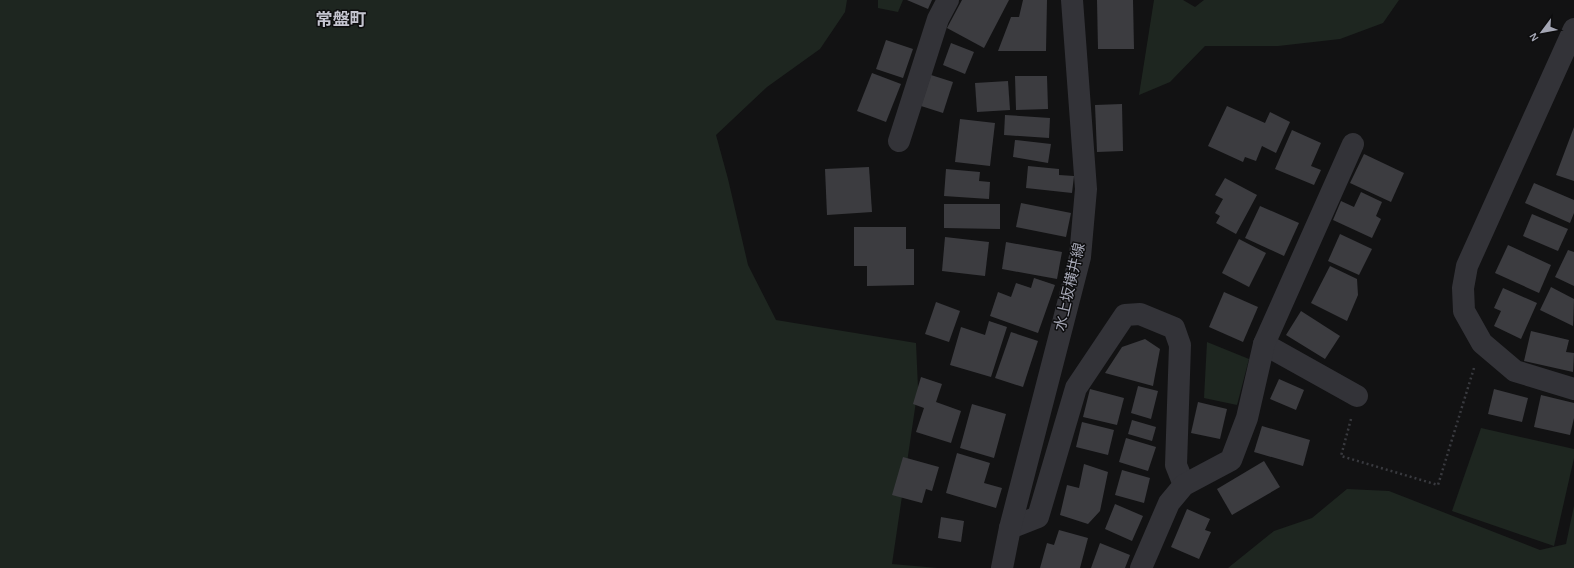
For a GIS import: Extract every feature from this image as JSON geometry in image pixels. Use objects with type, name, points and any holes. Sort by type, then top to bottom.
[{"type":"street","points":[[899,141],[938,19],[948,0]]},
{"type":"street","name":"水上坂横井線","points":[[1002,568],[1010,528],[1080,257],[1086,189],[1072,0]]},
{"type":"street","points":[[1574,29],[1467,266],[1463,288],[1464,311],[1482,343],[1515,371],[1574,389]]},
{"type":"street","points":[[1141,568],[1169,503],[1184,485],[1231,460],[1246,418],[1264,344],[1353,144]]},
{"type":"street","points":[[1010,528],[1038,517],[1076,388],[1125,315],[1140,314],[1174,328],[1180,345],[1176,465],[1184,485]]},
{"type":"street","points":[[1264,344],[1358,396]]},
{"type":"path","points":[[1358,396],[1341,456],[1438,485],[1482,343]]},
{"type":"shaded area","points":[[0,0],[847,0],[845,12],[820,49],[767,87],[716,135],[748,265],[776,320],[916,343],[918,388],[892,564],[938,568],[0,568]]},
{"type":"shaded area","points":[[878,0],[903,0],[898,12],[878,8]]},
{"type":"shaded area","points":[[1154,0],[1183,0],[1195,7],[1204,0],[1399,0],[1383,23],[1340,39],[1278,46],[1205,46],[1170,82],[1139,95]]},
{"type":"shaded area","points":[[1207,342],[1249,359],[1237,405],[1204,398]]},
{"type":"shaded area","points":[[1481,428],[1574,449],[1574,458],[1554,546],[1452,511]]},
{"type":"shaded area","points":[[1347,489],[1389,491],[1540,550],[1566,544],[1574,506],[1574,568],[1228,568],[1274,531],[1312,518]]},
{"type":"building","points":[[907,0],[932,0],[928,9]]},
{"type":"building","points":[[962,0],[1009,0],[984,48],[947,28]]},
{"type":"building","points":[[1023,0],[1047,0],[1046,51],[998,51],[1011,17],[1019,17]]},
{"type":"building","points":[[1097,0],[1133,0],[1134,49],[1098,49]]},
{"type":"building","points":[[886,40],[913,49],[903,78],[876,69]]},
{"type":"building","points":[[951,43],[974,52],[965,74],[943,65]]},
{"type":"building","points":[[872,73],[901,84],[886,122],[857,111]]},
{"type":"building","points":[[931,75],[953,82],[943,113],[921,106]]},
{"type":"building","points":[[1015,76],[1047,76],[1048,109],[1016,110]]},
{"type":"building","points":[[1008,81],[1010,110],[977,112],[975,83]]},
{"type":"building","points":[[1122,104],[1123,151],[1097,152],[1095,105]]},
{"type":"building","points":[[1227,106],[1265,123],[1270,112],[1290,122],[1276,153],[1262,146],[1256,161],[1245,157],[1243,162],[1208,146]]},
{"type":"building","points":[[1005,115],[1050,118],[1049,138],[1004,135]]},
{"type":"building","points":[[960,119],[995,123],[990,166],[955,162]]},
{"type":"building","points":[[1574,127],[1574,181],[1556,175]]},
{"type":"building","points":[[1292,130],[1321,143],[1311,166],[1321,170],[1314,185],[1275,169]]},
{"type":"building","points":[[1015,140],[1051,144],[1048,163],[1013,157]]},
{"type":"building","points":[[1364,154],[1404,173],[1391,202],[1350,183]]},
{"type":"building","points":[[1028,166],[1059,169],[1059,175],[1074,176],[1072,193],[1026,188]]},
{"type":"building","points":[[869,167],[872,212],[827,215],[825,169]]},
{"type":"building","points":[[946,169],[980,172],[979,181],[990,182],[989,199],[944,196]]},
{"type":"building","points":[[1225,178],[1257,195],[1236,234],[1216,223],[1220,216],[1215,213],[1223,199],[1215,195]]},
{"type":"building","points":[[1534,183],[1574,200],[1574,213],[1570,223],[1525,203]]},
{"type":"building","points":[[1361,192],[1382,202],[1376,216],[1381,219],[1372,238],[1333,220],[1341,201],[1354,207]]},
{"type":"building","points":[[1021,203],[1071,213],[1066,237],[1016,227]]},
{"type":"building","points":[[944,204],[1000,204],[1000,229],[944,228]]},
{"type":"building","points":[[1260,206],[1299,223],[1284,256],[1245,238]]},
{"type":"building","points":[[1532,214],[1568,229],[1558,251],[1523,236]]},
{"type":"building","points":[[854,227],[906,227],[906,249],[914,249],[914,285],[867,286],[867,266],[854,266]]},
{"type":"building","points":[[1340,234],[1372,249],[1359,275],[1328,261]]},
{"type":"building","points":[[945,237],[989,242],[985,276],[942,271]]},
{"type":"building","points":[[1239,239],[1266,253],[1249,287],[1222,273]]},
{"type":"building","points":[[1006,242],[1062,252],[1057,279],[1002,269]]},
{"type":"building","points":[[1508,245],[1551,265],[1539,293],[1495,273]]},
{"type":"building","points":[[1568,250],[1574,252],[1574,286],[1555,277]]},
{"type":"building","points":[[1330,266],[1357,279],[1358,295],[1347,321],[1311,303]]},
{"type":"building","points":[[1034,278],[1055,285],[1038,333],[990,316],[998,292],[1011,297],[1016,283],[1031,288]]},
{"type":"building","points":[[1551,287],[1574,299],[1573,326],[1540,310]]},
{"type":"building","points":[[1503,288],[1537,303],[1521,339],[1494,326],[1501,311],[1494,308]]},
{"type":"building","points":[[1224,292],[1258,307],[1243,342],[1209,327]]},
{"type":"building","points":[[936,302],[960,311],[949,342],[925,334]]},
{"type":"building","points":[[1301,311],[1340,336],[1325,359],[1286,335]]},
{"type":"building","points":[[989,321],[1007,327],[991,377],[950,365],[961,327],[985,335]]},
{"type":"building","points":[[1531,331],[1569,340],[1566,352],[1574,353],[1573,372],[1524,361]]},
{"type":"building","points":[[1011,332],[1038,341],[1023,387],[995,378]]},
{"type":"building","points":[[1145,339],[1160,349],[1153,386],[1105,373],[1122,347]]},
{"type":"building","points":[[921,377],[942,384],[936,402],[961,411],[951,443],[916,432],[924,408],[913,404]]},
{"type":"building","points":[[1279,379],[1304,390],[1296,410],[1270,399]]},
{"type":"building","points":[[1138,386],[1158,391],[1151,419],[1131,413]]},
{"type":"building","points":[[1090,389],[1124,398],[1117,425],[1083,417]]},
{"type":"building","points":[[1494,389],[1528,398],[1522,422],[1488,414]]},
{"type":"building","points":[[1541,395],[1574,403],[1574,418],[1570,435],[1534,427]]},
{"type":"building","points":[[1198,402],[1227,409],[1220,439],[1191,433]]},
{"type":"building","points":[[972,404],[1006,414],[994,458],[960,448]]},
{"type":"building","points":[[1132,420],[1156,427],[1152,441],[1128,434]]},
{"type":"building","points":[[1082,422],[1114,430],[1108,455],[1076,447]]},
{"type":"building","points":[[1262,426],[1310,440],[1303,466],[1254,452]]},
{"type":"building","points":[[1126,438],[1156,447],[1148,471],[1119,462]]},
{"type":"building","points":[[957,453],[990,463],[984,483],[1002,488],[996,508],[946,493]]},
{"type":"building","points":[[903,457],[939,467],[932,491],[926,489],[922,503],[892,495]]},
{"type":"building","points":[[1264,461],[1280,487],[1232,515],[1217,489]]},
{"type":"building","points":[[1084,464],[1108,472],[1100,511],[1088,524],[1060,515],[1067,485],[1079,488]]},
{"type":"building","points":[[1122,470],[1150,478],[1144,503],[1115,495]]},
{"type":"building","points":[[1115,504],[1143,516],[1132,541],[1105,529]]},
{"type":"building","points":[[1187,509],[1210,519],[1205,530],[1211,532],[1199,559],[1171,547]]},
{"type":"building","points":[[941,517],[964,521],[961,542],[938,538]]},
{"type":"building","points":[[1059,530],[1088,538],[1080,568],[1040,568],[1047,543],[1054,545]]},
{"type":"building","points":[[1100,543],[1130,555],[1125,568],[1091,568]]},
{"type":"district","name":"常盤町","points":[[341,19]]}]
